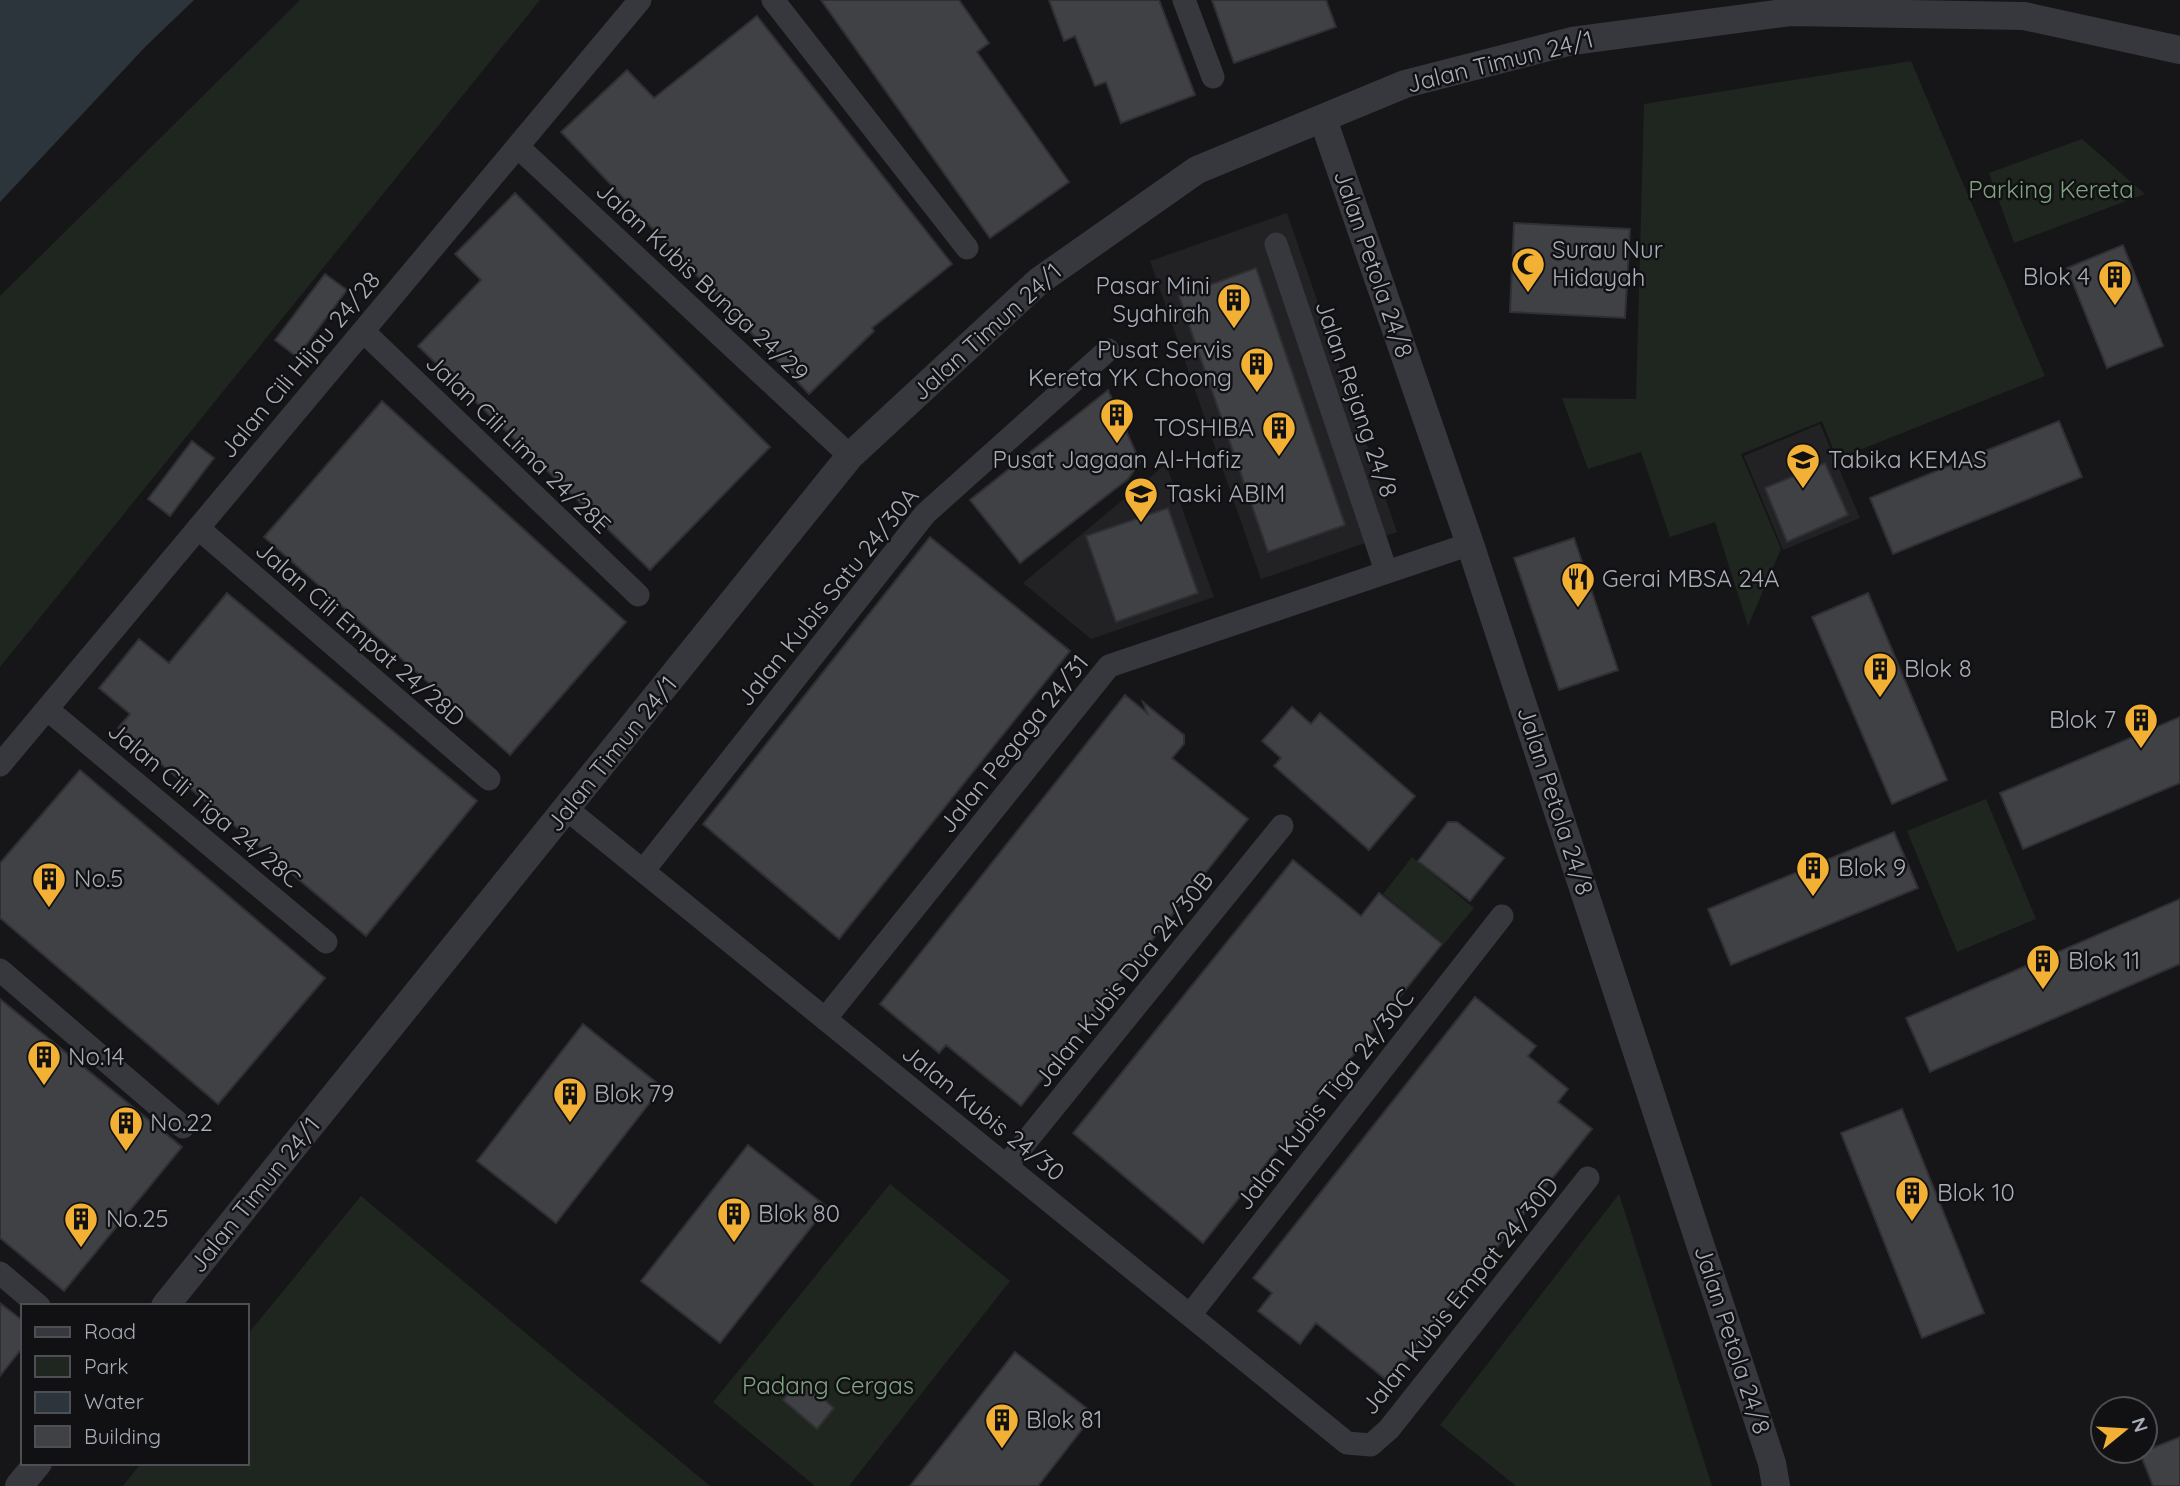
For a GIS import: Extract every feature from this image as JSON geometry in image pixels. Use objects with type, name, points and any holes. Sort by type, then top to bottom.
[{"type":"street","name":"Jalan Cili Hijau 24/28","points":[[0,765],[640,0]]},
{"type":"street","points":[[774,0],[967,248]]},
{"type":"street","points":[[1184,0],[1213,77]]},
{"type":"street","name":"Jalan Timun 24/1","points":[[167,1304],[568,810],[850,456],[1039,281],[1197,170],[1405,84],[1572,41],[1790,6],[2024,16],[2180,50]]},
{"type":"street","name":"Jalan Petola 24/8","points":[[1323,119],[1470,544],[1763,1436],[1776,1486]]},
{"type":"street","name":"Jalan Kubis Bunga 24/29","points":[[517,147],[850,456]]},
{"type":"street","name":"Jalan Rejang 24/8","points":[[1276,244],[1387,571]]},
{"type":"street","name":"Jalan Cili Lima 24/28E","points":[[363,331],[638,595]]},
{"type":"street","name":"Jalan Kubis Satu 24/30A","points":[[643,871],[925,514],[1108,350]]},
{"type":"street","name":"Jalan Cili Empat 24/28D","points":[[198,528],[489,779]]},
{"type":"street","name":"Jalan Pegaga 24/31","points":[[825,1019],[1110,666],[1470,544]]},
{"type":"street","name":"Jalan Cili Tiga 24/28C","points":[[47,709],[326,942]]},
{"type":"street","name":"Jalan Kubis 24/30","points":[[568,810],[1347,1443],[1371,1445]]},
{"type":"street","name":"Jalan Kubis Dua 24/30B","points":[[1006,1166],[1282,826]]},
{"type":"street","name":"Jalan Kubis Tiga 24/30C","points":[[1190,1315],[1502,916]]},
{"type":"street","points":[[0,970],[183,1127]]},
{"type":"street","name":"Jalan Kubis Empat 24/30D","points":[[1371,1445],[1390,1429],[1588,1178]]},
{"type":"street","points":[[0,1273],[37,1304]]},
{"type":"street","points":[[19,1486],[35,1465]]},
{"type":"shaded area","points":[[1287,213],[1397,532],[1261,579],[1150,261]]},
{"type":"shaded area","name":"Tabika KEMAS","points":[[1820,424],[1860,518],[1783,550],[1744,456]]},
{"type":"shaded area","name":"Taski ABIM","points":[[1166,464],[1214,597],[1091,639],[1023,583]]},
{"type":"green space","points":[[300,0],[540,0],[0,667],[0,296]]},
{"type":"green space","points":[[1911,61],[2045,376],[1837,459],[1822,421],[1741,454],[1781,549],[1748,626],[1715,522],[1670,537],[1641,452],[1588,469],[1562,398],[1636,399],[1644,104]]},
{"type":"green space","name":"Parking Kereta","points":[[2082,139],[2145,194],[2014,243],[1989,173]]},
{"type":"green space","points":[[1986,799],[2036,919],[1957,952],[1907,831]]},
{"type":"green space","points":[[1412,857],[1474,908],[1444,944],[1383,894]]},
{"type":"green space","name":"Padang Cergas","points":[[890,1184],[1010,1281],[849,1486],[815,1486],[713,1402]]},
{"type":"green space","points":[[1619,1194],[1712,1486],[1516,1486],[1440,1425]]},
{"type":"green space","points":[[361,1196],[710,1486],[123,1486],[139,1465],[248,1465],[248,1334]]},
{"type":"water","points":[[0,0],[194,0],[146,46],[0,202]]},
{"type":"building","points":[[821,0],[959,0],[989,43],[977,52],[1069,182],[990,238]]},
{"type":"building","points":[[1049,0],[1159,0],[1195,95],[1121,123],[1106,82],[1095,86],[1075,36],[1064,41]]},
{"type":"building","points":[[1212,0],[1326,0],[1336,27],[1234,63]]},
{"type":"building","points":[[757,16],[952,264],[872,328],[874,331],[809,394],[561,132],[627,70],[654,98]]},
{"type":"building","points":[[515,193],[770,447],[650,570],[418,346],[481,280],[455,254]]},
{"type":"building","points":[[1514,223],[1630,229],[1625,318],[1510,312]]},
{"type":"building","name":"Blok 4","points":[[2123,245],[2163,346],[2107,368],[2067,268]]},
{"type":"building","points":[[1256,268],[1345,525],[1268,552],[1179,296]]},
{"type":"building","points":[[325,274],[347,290],[297,357],[275,340]]},
{"type":"building","points":[[1108,390],[1140,462],[1128,479],[1020,563],[970,500]]},
{"type":"building","points":[[382,401],[626,622],[510,755],[264,537]]},
{"type":"building","points":[[2059,421],[2082,477],[1893,554],[1870,498]]},
{"type":"building","points":[[192,441],[214,458],[170,516],[148,499]]},
{"type":"building","points":[[1825,463],[1848,515],[1787,542],[1765,488]]},
{"type":"building","points":[[1168,508],[1198,593],[1116,622],[1086,536]]},
{"type":"building","points":[[930,537],[1070,651],[839,939],[703,824]]},
{"type":"building","points":[[1574,538],[1618,670],[1559,690],[1514,558]]},
{"type":"building","points":[[227,593],[477,801],[366,936],[118,728],[130,714],[99,688],[139,639],[169,663]]},
{"type":"building","name":"Blok 8","points":[[1868,593],[1947,780],[1892,804],[1812,617]]},
{"type":"building","points":[[1125,695],[1147,713],[1143,702],[1184,735],[1184,744],[1172,758],[1248,819],[1021,1106],[946,1045],[939,1053],[880,1004]]},
{"type":"building","points":[[1292,707],[1311,724],[1320,713],[1415,796],[1369,850],[1274,766],[1281,758],[1262,741]]},
{"type":"building","name":"Blok 7","points":[[2180,717],[2180,783],[2023,849],[2000,793]]},
{"type":"building","points":[[80,770],[325,978],[218,1104],[0,918],[0,863]]},
{"type":"building","points":[[1448,822],[1457,822],[1504,858],[1470,901],[1418,861]]},
{"type":"building","name":"Blok 9","points":[[1894,832],[1918,888],[1731,965],[1708,909]]},
{"type":"building","points":[[1293,860],[1361,916],[1379,893],[1442,944],[1203,1243],[1073,1133]]},
{"type":"building","name":"Blok 11","points":[[2180,899],[2180,964],[1930,1072],[1906,1018]]},
{"type":"building","points":[[1475,997],[1536,1046],[1528,1056],[1568,1089],[1558,1102],[1592,1129],[1389,1382],[1316,1323],[1300,1344],[1258,1311],[1272,1293],[1253,1278]]},
{"type":"building","points":[[0,999],[182,1147],[64,1291],[0,1238]]},
{"type":"building","name":"Blok 79","points":[[583,1024],[662,1087],[556,1223],[477,1161]]},
{"type":"building","name":"Blok 10","points":[[1902,1109],[1984,1313],[1922,1338],[1841,1133]]},
{"type":"building","name":"Blok 80","points":[[748,1145],[827,1207],[720,1343],[641,1281]]},
{"type":"building","points":[[0,1303],[21,1319],[21,1350],[0,1376]]},
{"type":"building","name":"Blok 81","points":[[1015,1352],[1094,1414],[1038,1486],[910,1486]]},
{"type":"building","points":[[801,1379],[834,1408],[817,1429],[783,1400]]},
{"type":"building","points":[[2180,1437],[2180,1486],[2153,1486],[2145,1465],[2159,1465],[2159,1445]]},
{"type":"place","name":"Surau Nur Hidayah","points":[[1528,294]]},
{"type":"place","name":"Blok 4","points":[[2115,307]]},
{"type":"place","name":"Pasar Mini Syahirah","points":[[1234,330]]},
{"type":"place","name":"Pusat Servis Kereta YK Choong","points":[[1257,394]]},
{"type":"place","name":"Pusat Jagaan Al-Hafiz","points":[[1117,445]]},
{"type":"place","name":"TOSHIBA","points":[[1279,458]]},
{"type":"place","name":"Tabika KEMAS","points":[[1803,490]]},
{"type":"place","name":"Taski ABIM","points":[[1141,524]]},
{"type":"place","name":"Gerai MBSA 24A","points":[[1578,609]]},
{"type":"place","name":"Blok 8","points":[[1880,699]]},
{"type":"place","name":"Blok 7","points":[[2141,750]]},
{"type":"place","name":"Blok 9","points":[[1813,898]]},
{"type":"place","name":"No.5","points":[[49,909]]},
{"type":"place","name":"Blok 11","points":[[2043,991]]},
{"type":"place","name":"No.14","points":[[44,1087]]},
{"type":"place","name":"Blok 79","points":[[570,1124]]},
{"type":"place","name":"No.22","points":[[126,1153]]},
{"type":"place","name":"Blok 10","points":[[1912,1223]]},
{"type":"place","name":"Blok 80","points":[[734,1244]]},
{"type":"place","name":"No.25","points":[[81,1249]]},
{"type":"place","name":"Blok 81","points":[[1002,1450]]}]
